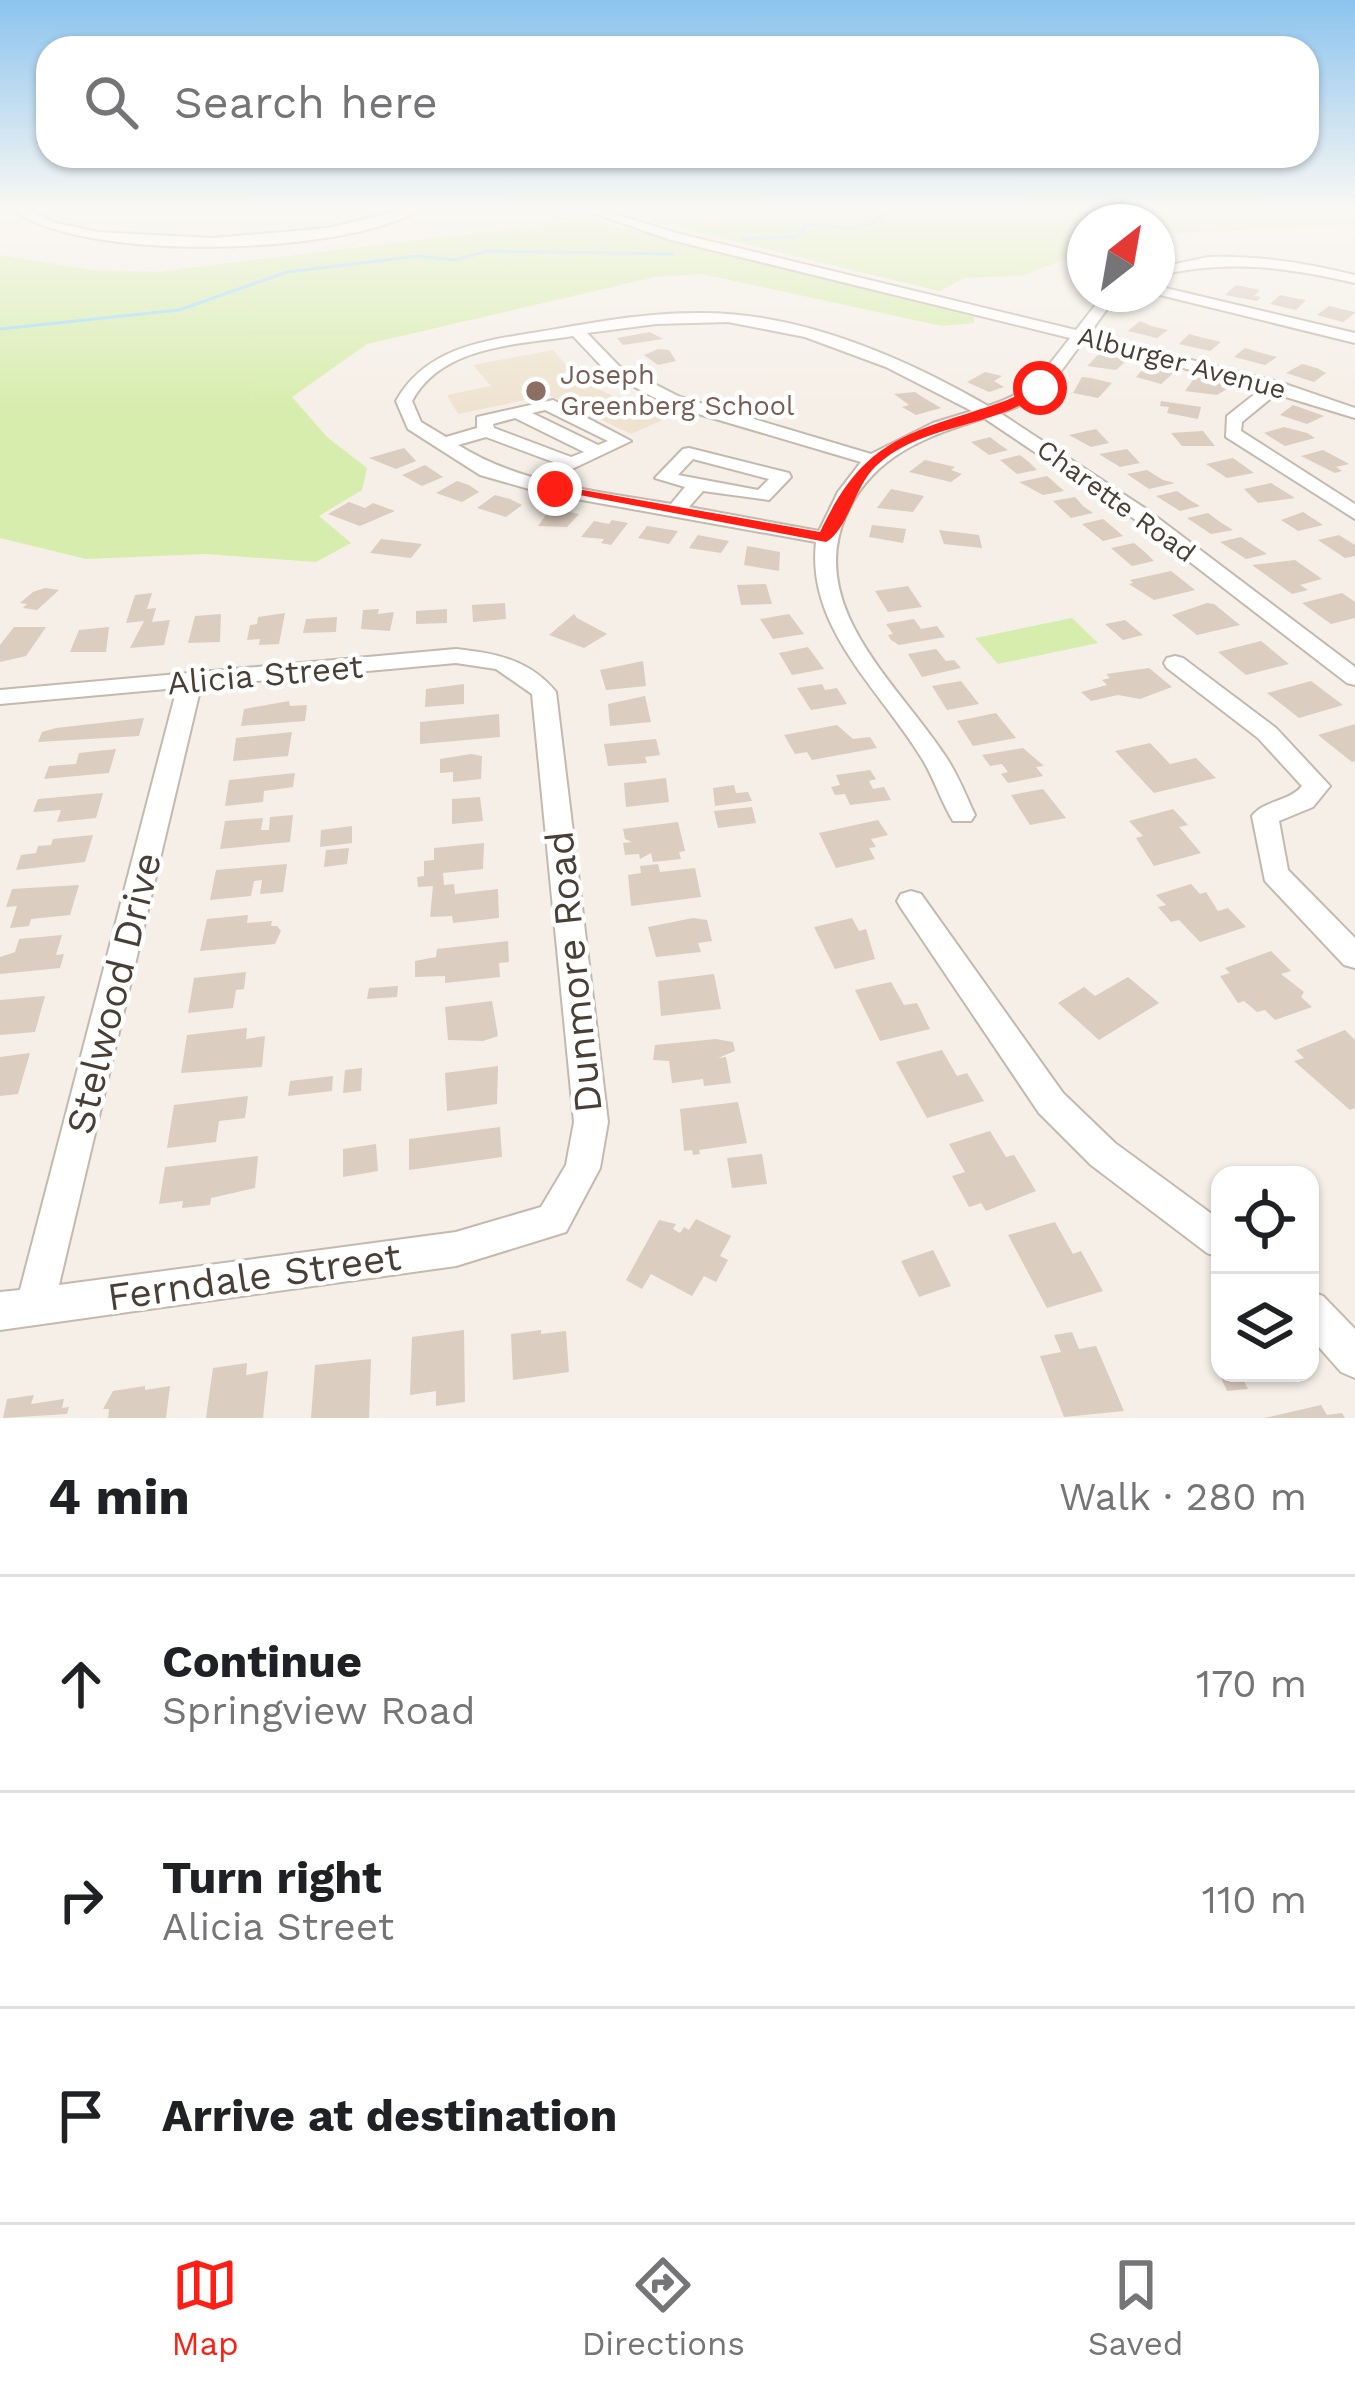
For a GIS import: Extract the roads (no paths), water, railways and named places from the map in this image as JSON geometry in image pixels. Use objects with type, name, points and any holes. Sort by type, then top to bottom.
[{"type":"street","name":"Alburger Avenue","points":[[834,276],[1276,386],[1355,413]]},
{"type":"street","points":[[1175,294],[1355,338]]},
{"type":"street","points":[[962,815],[938,762],[852,644],[836,612],[823,569],[826,538],[847,492],[873,460],[939,427],[1021,400],[1040,388],[1097,312]]},
{"type":"street","name":"Charette Road","points":[[577,331],[692,316],[766,323],[891,365],[1055,453],[1355,678]]},
{"type":"street","points":[[826,538],[487,471],[414,425],[404,401],[422,374],[481,346],[577,331],[613,369],[674,401],[873,460]]},
{"type":"street","points":[[1276,386],[1233,420],[1232,433],[1355,514]]},
{"type":"street","points":[[441,444],[488,431],[572,464],[622,441],[547,404],[483,421],[488,431]]},
{"type":"street","points":[[688,453],[782,477],[762,496],[698,484],[664,478],[688,453]]},
{"type":"street","points":[[676,511],[698,484]]},
{"type":"street","name":"Alicia Street","points":[[0,697],[456,656],[502,659],[527,673]]},
{"type":"street","points":[[1175,663],[1267,733],[1317,787],[1304,801],[1265,816],[1275,874],[1355,956]]},
{"type":"street","name":"Dunmore Road","points":[[505,1234],[553,1220],[584,1168],[591,1122],[544,692],[527,673]]},
{"type":"street","name":"Stelwood Drive","points":[[18,1308],[191,681]]},
{"type":"street","points":[[911,901],[1051,1103],[1103,1154],[1211,1233]]},
{"type":"street","name":"Ferndale Street","points":[[18,1308],[455,1249],[505,1234]]},
{"type":"street","points":[[1319,1320],[1355,1358]]},
{"type":"waterway","points":[[0,329],[179,310],[275,276]]},
{"type":"place","name":"Joseph Greenberg School","points":[[536,391]]}]
